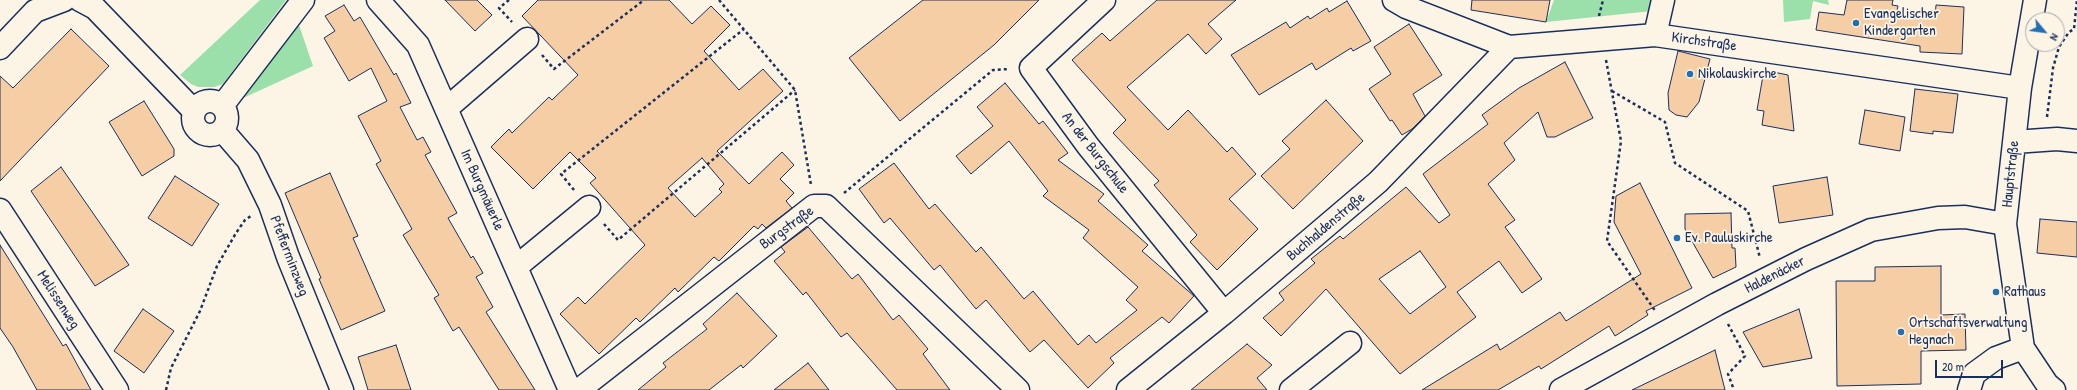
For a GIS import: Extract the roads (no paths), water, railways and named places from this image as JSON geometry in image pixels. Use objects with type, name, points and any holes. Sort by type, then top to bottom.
[{"type":"street","points":[[0,48],[35,11],[64,0]]},
{"type":"street","points":[[80,0],[95,8],[194,111]]},
{"type":"street","points":[[222,106],[303,0]]},
{"type":"street","name":"Im Burgmäuerle","points":[[378,0],[418,45],[570,390]]},
{"type":"street","name":"An der Burgschule","points":[[1104,0],[1031,68],[1088,146],[1224,312]]},
{"type":"street","name":"Kirchstraße","points":[[1394,0],[1406,7],[1509,47],[1600,38],[1655,35],[2020,88]]},
{"type":"street","points":[[1655,35],[1663,0]]},
{"type":"street","name":"Hauptstraße","points":[[2023,348],[2005,224],[2020,88],[2035,0]]},
{"type":"street","points":[[446,110],[527,39]]},
{"type":"street","name":"Buchhaldenstraße","points":[[1128,390],[1224,312],[1378,182],[1509,47]]},
{"type":"street","points":[[208,101],[216,102],[222,106],[226,113],[226,122],[222,130],[215,134],[208,135],[196,128],[193,120],[194,111],[200,104],[208,101]]},
{"type":"street","name":"Pfefferminzweg","points":[[222,130],[248,160],[270,205],[288,258],[342,390]]},
{"type":"street","points":[[2014,142],[2044,140],[2077,141]]},
{"type":"street","name":"Burgstraße","points":[[579,390],[820,206],[1018,390]]},
{"type":"street","points":[[516,267],[590,207]]},
{"type":"street","name":"Melissenweg","points":[[0,210],[117,390]]},
{"type":"street","name":"Haldenäcker","points":[[1562,390],[1765,279],[1871,230],[1938,218],[1965,217],[2005,224]]},
{"type":"street","points":[[1291,390],[1350,343]]},
{"type":"street","points":[[1969,390],[1974,374],[1996,358],[2023,348],[2047,384],[2054,390]]},
{"type":"place","name":"Evangelischer Kindergarten","points":[[1856,23]]},
{"type":"place","name":"Nikolauskirche","points":[[1690,74]]},
{"type":"place","name":"Ev. Pauluskirche","points":[[1677,238]]},
{"type":"place","name":"Rathaus","points":[[1996,292]]},
{"type":"place","name":"Ortschaftsverwaltung Hegnach","points":[[1901,332]]}]
